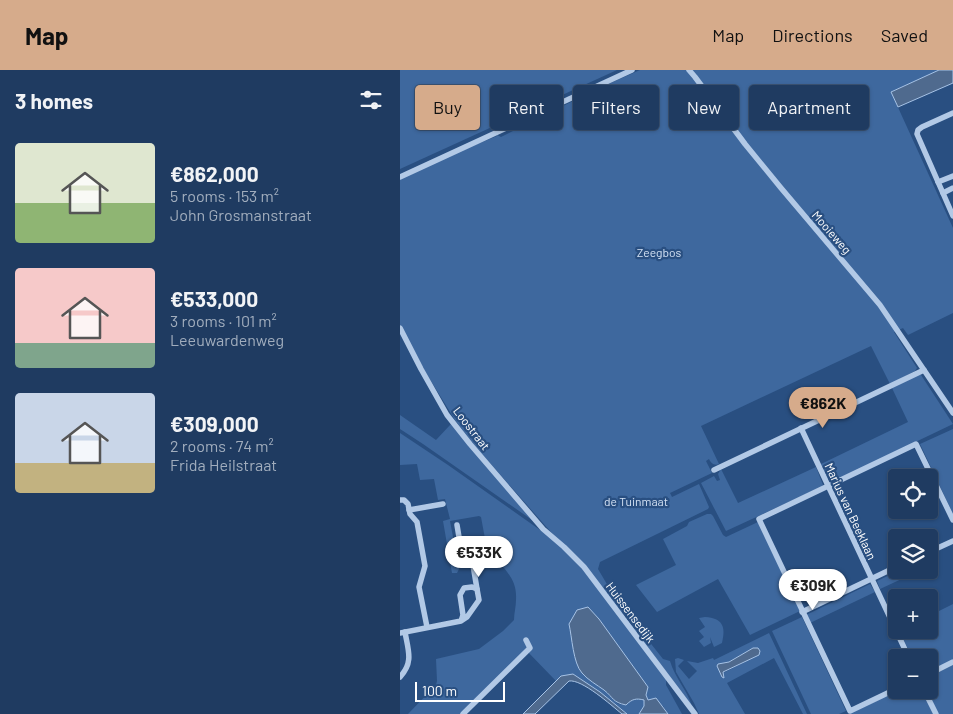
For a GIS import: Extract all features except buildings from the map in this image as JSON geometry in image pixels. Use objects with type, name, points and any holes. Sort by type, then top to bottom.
[{"type":"street","points":[[400,177],[632,70]]},
{"type":"street","name":"Mooieweg","points":[[689,70],[745,144],[880,305],[953,413]]},
{"type":"street","points":[[953,113],[922,127],[918,130],[917,134],[953,216]]},
{"type":"street","points":[[938,182],[953,176]]},
{"type":"street","points":[[943,193],[953,188]]},
{"type":"street","name":"Loostraat","points":[[400,328],[447,415],[543,529]]},
{"type":"street","points":[[714,470],[924,370]]},
{"type":"street","name":"Marius van Beeklaan","points":[[801,428],[905,649]]},
{"type":"street","points":[[888,693],[850,711],[759,519],[826,483],[916,444],[953,520]]},
{"type":"street","points":[[400,500],[404,500],[408,504],[410,514],[417,522],[426,566],[419,587],[427,627]]},
{"type":"street","points":[[409,510],[443,504]]},
{"type":"street","points":[[400,677],[408,667],[409,657],[402,632],[461,621],[467,617],[479,600],[473,564],[463,562],[456,525]]},
{"type":"street","name":"Huissensedijk","points":[[543,529],[584,567],[695,714]]},
{"type":"street","points":[[938,548],[953,541]]},
{"type":"street","points":[[802,612],[888,571]]},
{"type":"street","points":[[461,621],[463,615],[460,596],[464,588],[472,587],[477,589]]},
{"type":"street","points":[[463,714],[530,648],[526,640]]},
{"type":"street","points":[[938,670],[953,662]]},
{"type":"street","points":[[928,699],[936,714]]},
{"type":"green space","points":[[400,70],[617,70],[584,85],[573,85],[573,90],[563,95],[563,85],[490,85],[490,128],[400,169]]},
{"type":"green space","name":"Zeegbos","points":[[640,70],[939,70],[891,92],[953,228],[953,313],[908,335],[903,328],[894,332],[917,368],[915,371],[890,384],[871,346],[701,426],[719,464],[713,464],[709,459],[706,461],[712,473],[670,493],[672,497],[699,484],[709,507],[708,509],[600,562],[598,569],[625,616],[475,446],[455,420],[426,373],[400,325],[400,177],[497,135],[501,137],[515,130],[563,130],[563,106],[573,101],[573,130],[659,130],[659,85],[606,85]]},
{"type":"green space","points":[[916,375],[921,375],[953,424],[832,482],[830,481],[821,464],[908,422],[892,388]]},
{"type":"green space","points":[[400,415],[436,440],[451,424],[534,520],[400,429]]},
{"type":"green space","points":[[953,429],[953,514],[938,482],[938,469],[932,469],[920,444]]},
{"type":"green space","points":[[400,433],[550,537],[570,555],[596,585],[666,679],[666,685],[682,714],[668,714],[663,706],[649,701],[646,695],[648,687],[599,619],[588,607],[598,686],[618,704],[626,705],[630,701],[644,700],[644,706],[639,714],[627,714],[600,692],[573,674],[561,676],[556,681],[526,650],[460,714],[408,714],[436,685],[436,659],[479,649],[503,631],[514,620],[516,594],[512,579],[499,561],[477,565],[476,560],[487,558],[488,555],[481,517],[479,516],[450,521],[459,569],[457,573],[452,573],[443,521],[450,519],[445,499],[438,500],[434,479],[420,480],[417,464],[400,465]]},
{"type":"green space","points":[[816,467],[823,485],[821,487],[726,531],[701,483],[714,476],[717,481],[720,480],[718,474],[721,469],[738,503]]},
{"type":"green space","points":[[707,514],[713,516],[726,537],[758,522],[800,611],[750,635],[718,579],[657,612],[636,585],[676,565],[663,539],[687,526],[689,522]]},
{"type":"green space","points":[[888,576],[888,579],[902,579],[880,589],[877,581]]},
{"type":"green space","points":[[870,584],[875,592],[810,623],[806,615]]},
{"type":"green space","points":[[953,604],[953,661],[938,668],[938,649],[908,649],[903,639],[938,639],[938,612]]},
{"type":"green space","points":[[802,617],[846,711],[839,714],[811,714],[772,631]]},
{"type":"green space","points":[[699,618],[716,619],[722,624],[724,632],[722,643],[714,647],[710,637],[711,643],[704,647],[699,641],[704,637],[699,631],[705,627]]},
{"type":"green space","points":[[631,625],[648,640],[663,659],[670,661],[692,706]]},
{"type":"green space","points":[[769,633],[807,714],[803,714],[774,658],[727,683],[745,714],[699,714],[676,672],[675,659],[684,660],[678,666],[689,679],[697,671],[687,661],[698,663],[713,658],[714,660]],"holes":[[[753,648],[758,655],[723,673],[725,662],[729,662]]]},
{"type":"green space","points":[[953,665],[953,714],[938,714],[931,699],[938,699],[938,672]]},
{"type":"green space","points":[[888,695],[888,699],[926,699],[933,714],[849,714]]},
{"type":"shaded area","points":[[939,70],[953,70],[953,83],[898,107],[891,92]]},
{"type":"shaded area","points":[[588,607],[599,619],[648,687],[646,695],[648,700],[656,698],[668,714],[639,714],[644,706],[644,700],[630,701],[626,705],[618,703],[579,669],[569,624],[577,610]]},
{"type":"shaded area","points":[[753,648],[758,648],[760,651],[759,655],[723,672],[724,678],[722,677],[717,666],[718,664],[729,662]]},
{"type":"shaded area","points":[[573,674],[600,692],[627,714],[622,714],[589,688],[575,681],[569,681],[535,714],[523,714],[561,676]]},
{"type":"park label","name":"de Tuinmaat","points":[[636,501]]}]
